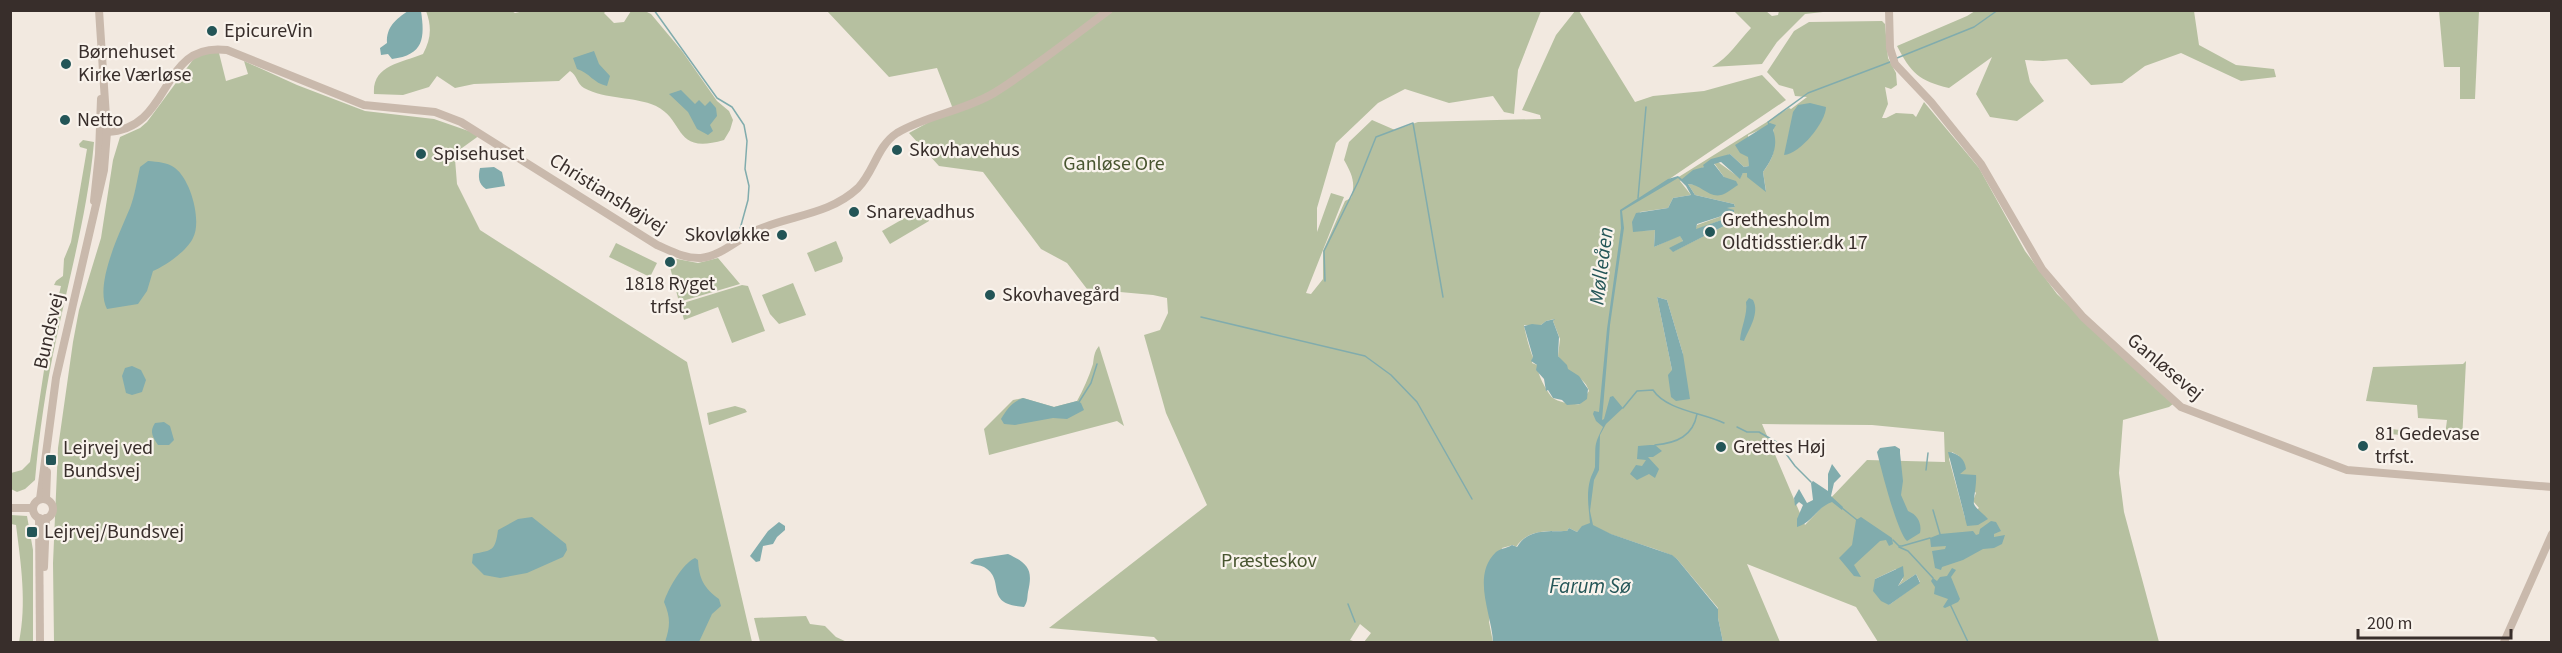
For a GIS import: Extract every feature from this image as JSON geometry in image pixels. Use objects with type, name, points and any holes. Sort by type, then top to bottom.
[{"type":"street","name":"Bundsvej","points":[[90,232],[99,154],[101,73],[99,10]]},
{"type":"street","name":"Christianshøjvej","points":[[107,132],[124,130],[141,122],[181,66],[194,54],[208,49],[227,50],[364,105],[420,110],[447,116],[480,133],[657,245],[680,255],[701,258],[719,252],[759,229],[810,215],[844,198],[862,183],[879,152],[896,134],[971,105],[994,93],[1109,10]]},
{"type":"street","name":"Ganløsevej","points":[[1889,10],[1893,60],[1931,102],[1981,164],[2027,246],[2059,291],[2083,317],[2181,407],[2214,422],[2348,470],[2552,487]]},
{"type":"street","name":"Bundsvej","points":[[43,499],[47,437],[62,345],[101,190],[107,132],[101,73]]},
{"type":"street","points":[[10,508],[33,508],[43,499],[51,502],[53,509],[52,514],[42,518]]},
{"type":"street","points":[[33,508],[42,518],[40,642]]},
{"type":"street","points":[[2504,642],[2552,534]]},
{"type":"green space","points":[[510,10],[515,13],[528,10],[606,11],[604,13],[614,23],[624,22],[631,11],[645,11],[651,14],[682,51],[717,101],[729,111],[733,120],[730,130],[724,140],[696,143],[688,140],[665,112],[656,106],[593,92],[584,88],[570,71],[559,81],[474,84],[455,88],[437,76],[429,87],[403,95],[374,94],[375,84],[383,71],[397,63],[423,54],[430,33],[426,11]]},
{"type":"green space","points":[[827,11],[1541,11],[1518,70],[1514,114],[1504,112],[1493,96],[1449,103],[1405,89],[1378,103],[1336,143],[1317,208],[1317,232],[1331,193],[1344,197],[1306,293],[1311,294],[1323,279],[1323,251],[1345,201],[1351,198],[1352,179],[1344,160],[1349,142],[1372,120],[1395,130],[1418,122],[1541,119],[1540,115],[1522,110],[1556,35],[1575,11],[1579,11],[1635,102],[1653,96],[1704,91],[1762,75],[1786,100],[1659,186],[1677,178],[1807,97],[1795,96],[1793,89],[1779,85],[1767,72],[1794,31],[1809,22],[1882,21],[1885,24],[1888,58],[1896,73],[1897,85],[1891,89],[1885,87],[1888,104],[1882,118],[1896,113],[1913,114],[1916,117],[1924,102],[1979,168],[2025,251],[2057,294],[2173,404],[2123,420],[2119,473],[2124,512],[2159,642],[1878,642],[1856,607],[1747,564],[1780,642],[1723,642],[1718,608],[1677,559],[1587,526],[1583,526],[1577,532],[1569,528],[1567,531],[1546,531],[1533,534],[1516,547],[1513,545],[1502,548],[1489,622],[1493,642],[1364,642],[1371,633],[1360,624],[1350,640],[1356,642],[1159,642],[1154,637],[1049,628],[1207,505],[1166,413],[1144,335],[1160,330],[1168,313],[1167,298],[1087,289],[1067,263],[1041,249],[983,172],[939,166],[909,133],[953,109],[937,68],[889,77]],"holes":[[[1773,126],[1774,150],[1763,172],[1766,191],[1748,173],[1743,173],[1740,178],[1718,162],[1714,163],[1724,177],[1708,192],[1699,185],[1688,184],[1695,195],[1734,204],[1735,207],[1726,208],[1733,212],[1697,225],[1695,230],[1727,218],[1728,224],[1674,251],[1683,241],[1680,235],[1654,247],[1655,230],[1633,231],[1640,212],[1668,208],[1673,198],[1691,195],[1680,181],[1698,170],[1730,154],[1744,167],[1749,166],[1748,135]],[[1657,297],[1667,300],[1683,354],[1683,365],[1672,370]],[[1554,319],[1560,339],[1558,356],[1567,369],[1585,383],[1589,391],[1580,404],[1566,403],[1553,398],[1543,383],[1537,365],[1532,363],[1533,357],[1524,325],[1541,325]],[[1762,424],[1872,425],[1944,432],[1945,462],[1867,460],[1805,525]],[[1952,452],[1959,456],[1960,474],[1976,493],[1973,501],[1979,508],[1965,518],[1949,459]],[[1896,569],[1903,579],[1898,586],[1916,574],[1920,582],[1889,605],[1875,579]]]},
{"type":"green space","points":[[1734,11],[1766,11],[1772,16],[1778,15],[1779,11],[1832,11],[1805,14],[1777,42],[1762,64],[1712,67],[1728,54],[1751,28]]},
{"type":"green space","points":[[1975,11],[2194,11],[2199,45],[2236,65],[2274,69],[2276,77],[2241,81],[2181,53],[2145,66],[2122,83],[2091,85],[2067,59],[2025,60],[2030,82],[2044,101],[2017,121],[1990,117],[1976,94],[1992,57],[1949,88],[1923,79],[1907,63],[1897,46]]},
{"type":"green space","points":[[2439,11],[2479,11],[2475,99],[2460,99],[2460,67],[2444,67]]},
{"type":"green space","points":[[207,53],[219,53],[226,81],[248,74],[244,61],[297,85],[365,111],[434,119],[480,135],[462,148],[455,159],[457,184],[480,230],[687,362],[752,642],[54,642],[53,563],[58,448],[79,310],[101,238],[113,160],[120,137],[140,128],[147,122],[195,57]]},
{"type":"green space","points":[[83,140],[94,142],[91,167],[83,217],[49,375],[35,480],[25,489],[17,492],[11,489],[11,473],[22,470],[30,462],[50,331],[61,286],[54,285],[63,276],[64,259],[71,242],[87,149],[80,147],[79,144]]},
{"type":"green space","points":[[922,208],[929,221],[890,244],[882,231]]},
{"type":"green space","points":[[836,241],[843,258],[842,262],[815,272],[807,253]]},
{"type":"green space","points":[[616,243],[657,263],[650,277],[609,257]]},
{"type":"green space","points":[[672,258],[698,263],[718,258],[740,284],[679,302],[670,267]]},
{"type":"green space","points":[[793,283],[806,315],[779,324],[770,314],[762,295]]},
{"type":"green space","points":[[742,285],[748,286],[765,331],[732,343],[718,307],[684,320],[680,304]]},
{"type":"green space","points":[[1099,346],[1124,426],[1117,421],[989,455],[984,429],[1013,400],[1023,398],[1054,407],[1077,401],[1088,379],[1095,352]]},
{"type":"green space","points":[[2466,361],[2462,441],[2390,434],[2391,429],[2445,435],[2447,420],[2418,418],[2417,405],[2366,401],[2373,367],[2463,364]]},
{"type":"green space","points":[[735,406],[747,412],[709,425],[707,413]]},
{"type":"green space","points":[[11,515],[27,516],[33,550],[33,642],[19,642],[23,613],[22,584],[16,525],[11,524]]},
{"type":"green space","points":[[806,616],[810,624],[825,626],[836,637],[847,642],[760,642],[754,618]]},
{"type":"water","points":[[408,11],[421,11],[423,29],[420,44],[411,54],[403,57],[392,59],[388,54],[381,55],[380,48],[387,43],[390,28]]},
{"type":"water","points":[[594,51],[599,64],[610,76],[607,86],[598,83],[577,69],[573,58]]},
{"type":"water","points":[[681,90],[695,104],[699,100],[705,106],[710,101],[716,108],[717,116],[710,125],[713,131],[708,135],[697,129],[688,112],[669,94]]},
{"type":"water","points":[[1810,103],[1826,107],[1822,121],[1804,143],[1784,155],[1793,112],[1798,105]]},
{"type":"water","name":"Farum Sø","points":[[1770,123],[1776,125],[1773,130],[1775,147],[1772,158],[1763,172],[1766,192],[1747,177],[1747,173],[1743,173],[1740,179],[1721,162],[1714,164],[1724,177],[1736,181],[1738,185],[1730,191],[1717,195],[1688,184],[1695,195],[1734,204],[1735,207],[1727,208],[1734,212],[1697,224],[1696,229],[1727,218],[1732,219],[1728,224],[1673,252],[1669,248],[1683,241],[1680,236],[1654,247],[1655,230],[1633,232],[1632,222],[1636,213],[1668,208],[1673,198],[1691,195],[1678,178],[1622,211],[1624,228],[1610,325],[1602,420],[1610,397],[1613,396],[1623,408],[1606,424],[1600,435],[1599,470],[1594,480],[1590,511],[1593,525],[1611,534],[1672,555],[1677,559],[1718,609],[1723,642],[1493,642],[1484,584],[1485,572],[1496,552],[1512,545],[1517,547],[1533,534],[1546,531],[1567,531],[1569,528],[1577,532],[1582,526],[1590,523],[1588,502],[1590,478],[1595,467],[1596,442],[1603,427],[1596,421],[1593,414],[1594,411],[1599,412],[1607,329],[1621,228],[1620,210],[1668,179],[1678,176],[1682,179],[1693,170],[1704,167],[1703,165],[1711,159],[1730,154],[1744,167],[1749,166],[1748,157],[1740,153],[1735,145]]},
{"type":"water","points":[[148,161],[169,165],[181,174],[193,201],[195,231],[190,243],[181,253],[153,271],[147,291],[138,304],[107,309],[104,286],[110,258],[132,203],[140,167]]},
{"type":"water","points":[[494,167],[502,172],[505,186],[486,189],[479,180],[480,168]]},
{"type":"water","points":[[1657,297],[1667,300],[1683,354],[1690,399],[1676,401],[1671,397],[1668,375],[1672,370]]},
{"type":"water","points":[[1749,298],[1753,300],[1755,310],[1744,341],[1740,340],[1746,302]]},
{"type":"water","points":[[1555,319],[1553,321],[1559,337],[1558,356],[1568,369],[1579,376],[1588,389],[1587,399],[1580,404],[1567,405],[1562,400],[1553,398],[1548,390],[1546,391],[1544,379],[1536,370],[1537,365],[1531,361],[1533,357],[1524,326],[1541,325]]},
{"type":"water","points":[[132,366],[141,370],[146,380],[142,392],[132,395],[126,393],[122,376],[125,368]]},
{"type":"water","points":[[1023,398],[1054,407],[1077,401],[1081,403],[1084,410],[1067,419],[1053,418],[1015,425],[1004,424],[1001,419],[1005,412]]},
{"type":"water","points":[[164,422],[170,426],[174,440],[169,445],[158,445],[153,437],[152,429],[155,423]]},
{"type":"water","points":[[1655,445],[1662,451],[1653,457],[1648,457],[1659,469],[1655,478],[1649,474],[1637,480],[1630,474],[1636,465],[1642,466],[1646,460],[1637,459],[1638,446]]},
{"type":"water","points":[[1895,446],[1900,449],[1903,481],[1901,495],[1908,511],[1917,517],[1920,526],[1920,533],[1907,541],[1894,513],[1877,452],[1880,448]]},
{"type":"water","points":[[1948,452],[1963,459],[1966,469],[1960,474],[1976,475],[1974,504],[1988,519],[1978,525],[1967,526]]},
{"type":"water","points":[[1832,464],[1841,476],[1834,483],[1831,496],[1843,507],[1842,510],[1832,502],[1797,527],[1797,519],[1803,505],[1799,502],[1795,506],[1794,498],[1799,489],[1807,503],[1813,500],[1811,483],[1813,481],[1828,491],[1828,474]]},
{"type":"water","points":[[532,517],[566,544],[567,550],[563,557],[527,573],[500,578],[484,575],[472,563],[473,554],[489,550],[494,546],[498,530],[518,519]]},
{"type":"water","points":[[1861,517],[1892,538],[1893,544],[1889,546],[1886,540],[1880,541],[1854,565],[1861,577],[1854,576],[1839,558],[1852,545],[1856,520]]},
{"type":"water","points":[[1991,521],[1996,522],[2001,531],[1994,534],[1994,537],[2005,535],[2002,544],[1994,548],[1983,549],[1963,560],[1942,567],[1941,570],[1935,568],[1932,551],[1945,549],[1946,546],[1931,547],[1930,538],[1940,534],[1973,531],[1976,535]]},
{"type":"water","points":[[779,522],[785,526],[785,530],[773,544],[763,546],[760,561],[756,562],[750,556],[768,531]]},
{"type":"water","points":[[1008,554],[1028,568],[1030,578],[1024,607],[1003,601],[991,572],[984,567],[970,563],[975,559]]},
{"type":"water","points":[[695,558],[698,560],[703,582],[719,599],[721,606],[712,614],[699,642],[665,642],[669,622],[664,602],[676,577]]},
{"type":"water","points":[[1903,566],[1904,576],[1898,586],[1916,574],[1920,583],[1889,605],[1881,601],[1873,591],[1875,579]]},
{"type":"water","points":[[1952,568],[1956,570],[1951,577],[1960,599],[1945,608],[1943,607],[1948,599],[1934,594],[1935,587],[1931,581],[1933,578],[1937,581],[1940,577],[1947,576]]},
{"type":"waterway","points":[[654,10],[717,98],[732,107],[744,125],[747,141],[745,169],[749,186],[748,200],[740,229]]},
{"type":"waterway","name":"Mølleåen","points":[[1897,58],[1974,27],[1998,10]]},
{"type":"waterway","name":"Mølleåen","points":[[1769,124],[1768,122],[1808,93],[1890,62]]},
{"type":"waterway","points":[[1638,198],[1646,107]]},
{"type":"waterway","points":[[1325,281],[1324,251],[1358,182],[1376,137],[1413,123],[1443,297]]},
{"type":"waterway","points":[[1201,317],[1365,356],[1391,375],[1417,402],[1472,499]]},
{"type":"waterway","points":[[1079,402],[1091,383],[1097,364]]},
{"type":"waterway","points":[[1623,408],[1637,391],[1653,390],[1659,397],[1676,407],[1724,423]]},
{"type":"waterway","points":[[1655,445],[1683,437],[1692,428],[1697,414]]},
{"type":"waterway","points":[[1737,427],[1747,432],[1759,432],[1778,443],[1795,466],[1811,482]]},
{"type":"waterway","points":[[1926,470],[1928,453]]},
{"type":"waterway","points":[[1842,508],[1857,520]]},
{"type":"waterway","points":[[1933,510],[1940,534]]},
{"type":"waterway","points":[[1893,540],[1902,546],[1930,538]]},
{"type":"waterway","points":[[1899,547],[1908,551],[1933,578]]},
{"type":"waterway","points":[[1348,604],[1355,622]]},
{"type":"waterway","points":[[1950,604],[1968,642]]},
{"type":"place","name":"EpicureVin","points":[[212,31]]},
{"type":"place","name":"Børnehuset Kirke Værløse","points":[[66,64]]},
{"type":"place","name":"Netto","points":[[65,120]]},
{"type":"place","name":"Skovhavehus","points":[[897,150]]},
{"type":"place","name":"Spisehuset","points":[[421,154]]},
{"type":"place","name":"Snarevadhus","points":[[854,212]]},
{"type":"place","name":"Grethesholm Oldtidsstier.dk 17","points":[[1710,232]]},
{"type":"place","name":"Skovløkke","points":[[782,235]]},
{"type":"place","name":"1818 Ryget trfst.","points":[[670,262]]},
{"type":"place","name":"Skovhavegård","points":[[990,295]]},
{"type":"place","name":"81 Gedevase trfst.","points":[[2363,446]]},
{"type":"place","name":"Grettes Høj","points":[[1721,447]]},
{"type":"place","name":"Lejrvej ved Bundsvej","points":[[51,460]]},
{"type":"place","name":"Lejrvej/Bundsvej","points":[[32,532]]},
{"type":"park label","name":"Ganløse Ore","points":[[1114,164]]},
{"type":"park label","name":"Præsteskov","points":[[1269,561]]}]
